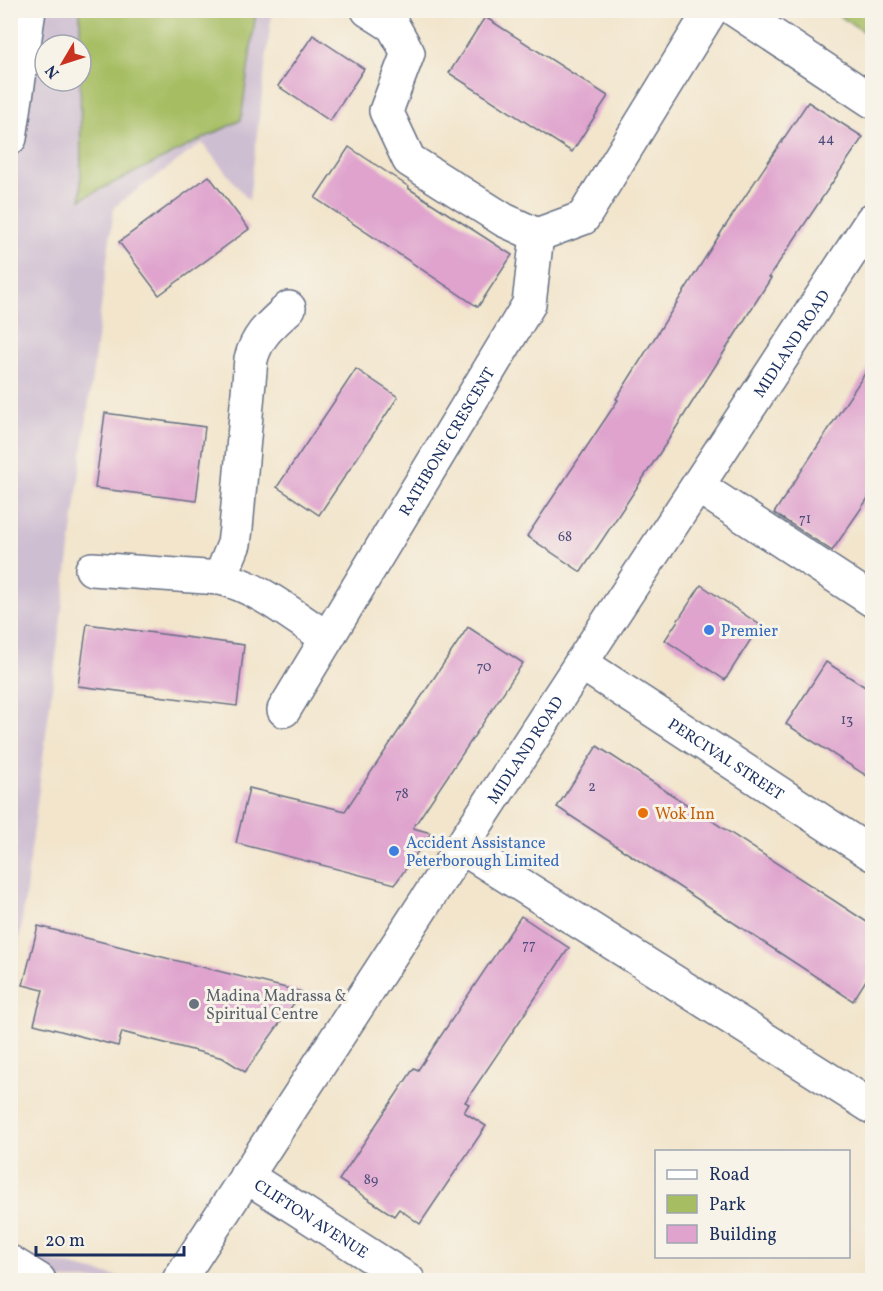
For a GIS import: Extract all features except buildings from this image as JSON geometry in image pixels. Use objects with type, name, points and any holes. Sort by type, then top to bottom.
[{"type":"street","points":[[10,138],[29,10]]},
{"type":"street","points":[[368,10],[393,26],[408,53],[386,111],[409,160],[504,220],[537,235],[582,218],[711,10]]},
{"type":"street","points":[[735,10],[873,101]]},
{"type":"street","name":"MIDLAND ROAD","points":[[179,1281],[581,663],[873,220]]},
{"type":"street","name":"RATHBONE CRESCENT","points":[[284,710],[529,304],[537,235]]},
{"type":"street","points":[[220,578],[234,544],[251,359],[255,343],[264,331],[290,308]]},
{"type":"street","points":[[699,487],[873,600]]},
{"type":"street","points":[[92,569],[220,578],[234,581],[327,638]]},
{"type":"street","name":"PERCIVAL STREET","points":[[581,663],[873,854]]},
{"type":"street","points":[[461,847],[873,1107]]},
{"type":"street","name":"CLIFTON AVENUE","points":[[246,1176],[408,1281]]},
{"type":"street","points":[[10,1262],[39,1281]]},
{"type":"shaded area","points":[[11,11],[272,11],[249,201],[202,143],[114,207],[11,1006]]},
{"type":"shaded area","points":[[11,1252],[133,1280],[11,1280]]},
{"type":"green space","points":[[80,11],[256,11],[241,120],[81,199],[80,93],[93,93],[93,33],[80,33]]},
{"type":"green space","points":[[832,11],[872,11],[872,37]]},
{"type":"place","name":"Premier","points":[[709,630]]},
{"type":"place","name":"Wok Inn","points":[[643,813]]},
{"type":"place","name":"Accident Assistance Peterborough Limited","points":[[394,851]]},
{"type":"place","name":"Madina Madrassa & Spiritual Centre","points":[[194,1004]]}]
